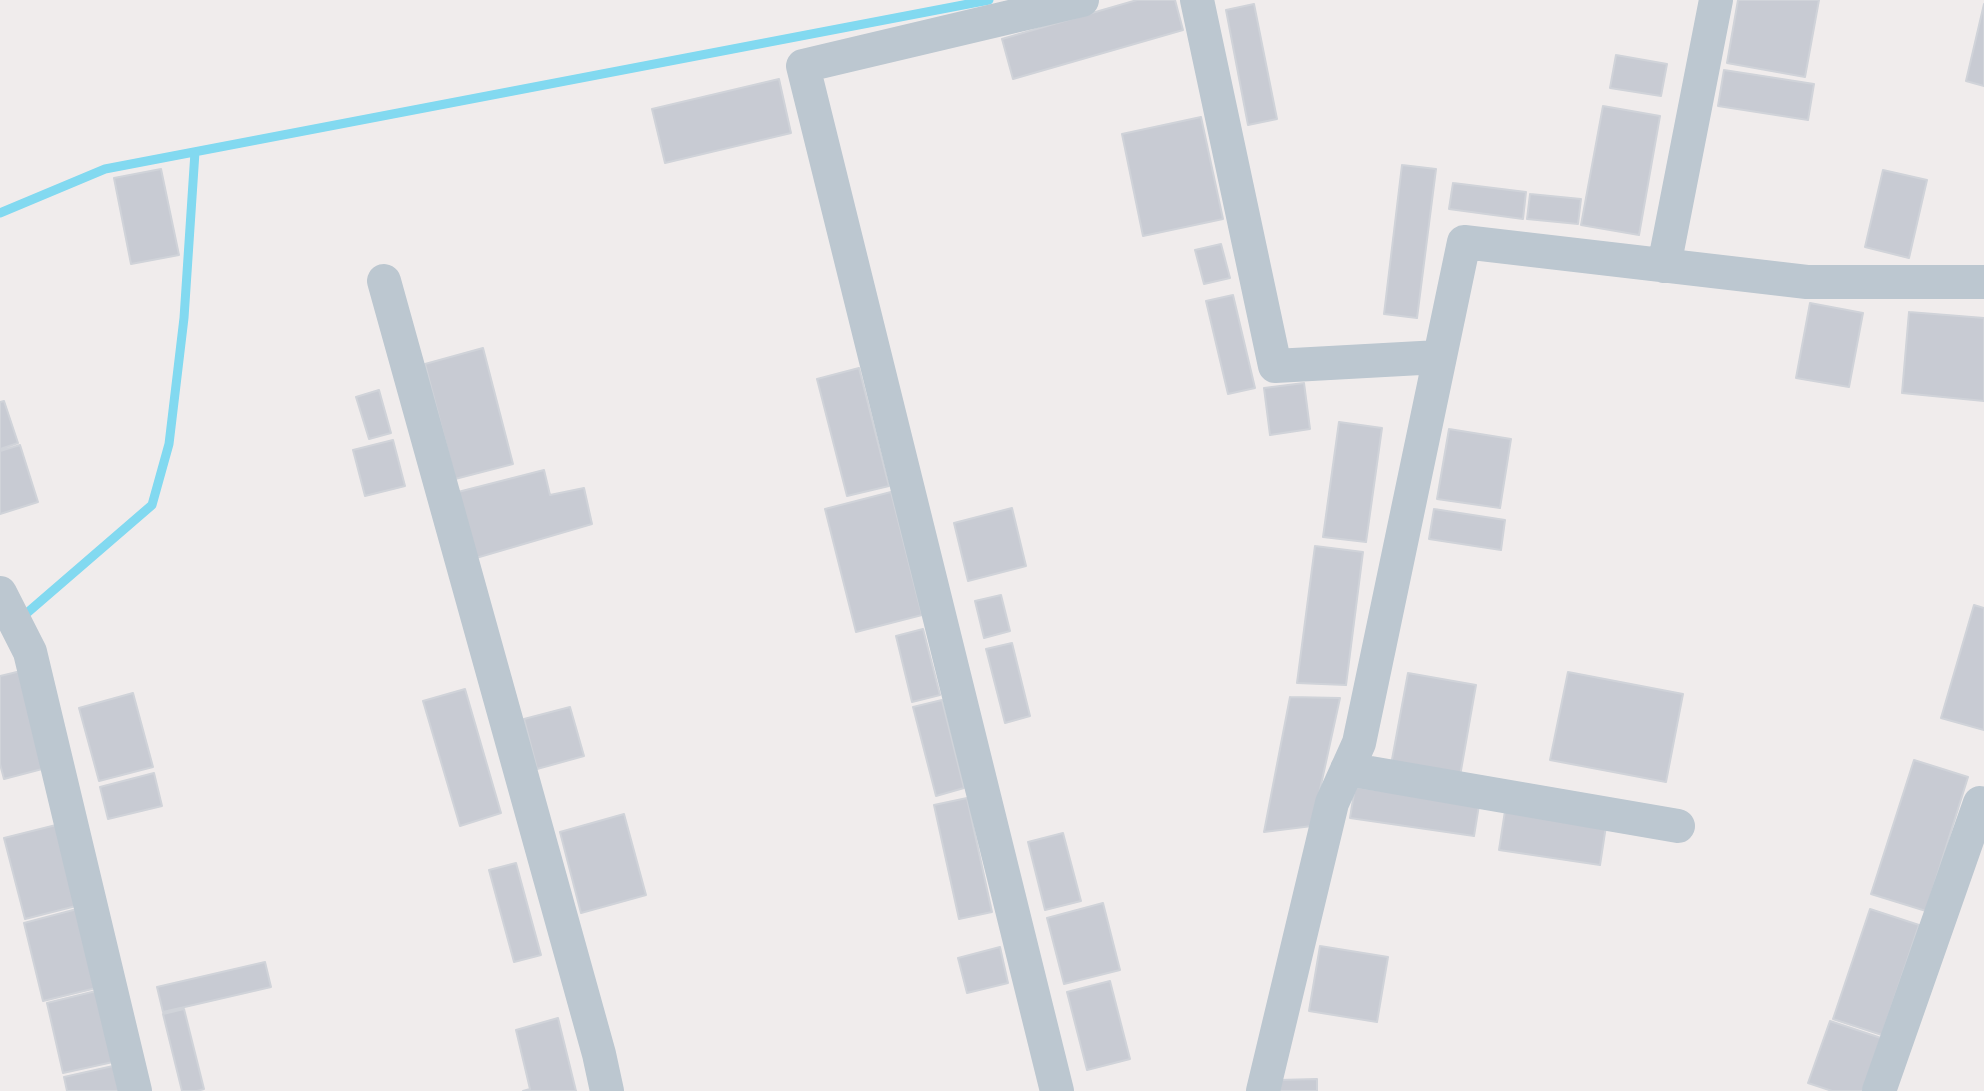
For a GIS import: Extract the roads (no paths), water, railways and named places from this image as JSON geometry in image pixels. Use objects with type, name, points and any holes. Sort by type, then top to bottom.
[{"type":"street","points":[[1057,1091],[803,66],[1082,0]]},
{"type":"street","points":[[1197,0],[1275,366],[1439,357]]},
{"type":"street","points":[[1664,266],[1716,0]]},
{"type":"street","points":[[1263,1091],[1332,803],[1359,743],[1464,242],[1807,282],[1984,282]]},
{"type":"street","points":[[384,281],[607,1091]]},
{"type":"street","points":[[0,593],[30,652],[135,1091]]},
{"type":"street","points":[[1347,769],[1678,826]]},
{"type":"street","points":[[1879,1091],[1980,803]]},
{"type":"waterway","points":[[0,213],[105,169],[989,0]]},
{"type":"waterway","points":[[20,619],[152,505],[169,444],[184,318],[195,152]]}]
